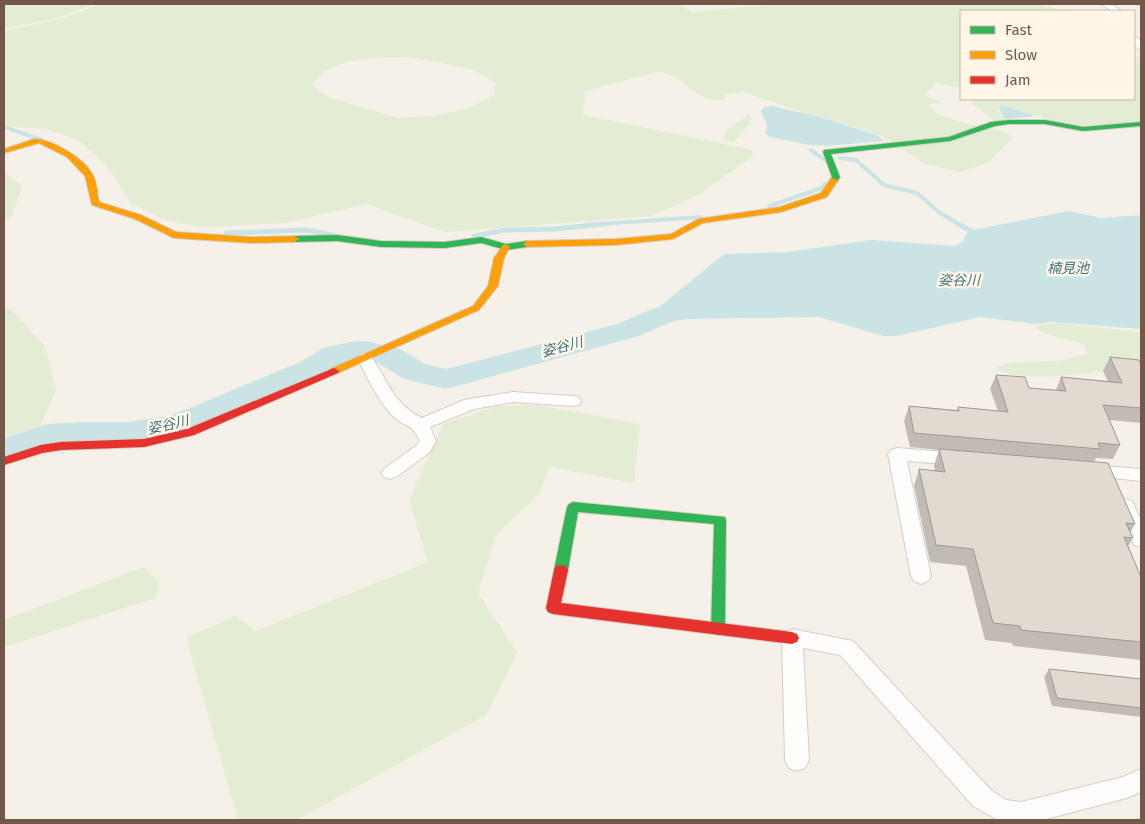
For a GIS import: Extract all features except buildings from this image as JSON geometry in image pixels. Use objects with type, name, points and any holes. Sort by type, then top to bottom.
[{"type":"street","points":[[1105,4],[1116,10]]},
{"type":"street","points":[[4,151],[34,141],[70,154],[89,175],[94,204],[138,218],[174,235],[236,240],[336,238],[381,244],[445,246],[481,240],[506,247],[517,244],[643,241],[673,236],[701,221],[781,209],[824,195],[830,189],[836,177],[827,152],[924,144],[950,139],[988,126],[1009,122],[1045,122],[1083,129],[1141,124]]},
{"type":"street","points":[[4,461],[40,449],[61,446],[144,443],[190,432],[367,357],[476,308],[486,298],[494,282],[502,251],[506,247]]},
{"type":"street","points":[[367,357],[386,396],[402,415],[421,424],[428,441],[423,449],[390,473]]},
{"type":"street","points":[[421,424],[470,404],[513,397],[573,401]]},
{"type":"street","points":[[921,576],[897,454],[975,460]]},
{"type":"street","points":[[1072,469],[1141,475]]},
{"type":"street","points":[[1111,472],[1141,540]]},
{"type":"street","points":[[718,629],[720,520],[573,507],[553,608],[718,629],[792,638],[846,647],[982,798],[995,808],[1008,813],[1021,814],[1127,787],[1141,780]]},
{"type":"street","points":[[792,638],[797,760]]},
{"type":"green space","points":[[4,4],[94,4],[61,17],[4,29]]},
{"type":"green space","points":[[100,4],[678,4],[692,12],[777,4],[1035,4],[1062,10],[960,10],[960,88],[936,83],[925,94],[943,103],[928,104],[936,114],[968,124],[1004,131],[1013,138],[987,163],[960,172],[926,164],[880,135],[820,116],[810,115],[743,92],[725,95],[725,99],[715,100],[706,98],[674,77],[666,73],[657,72],[585,91],[583,115],[752,150],[753,156],[700,194],[652,216],[445,232],[366,204],[285,223],[205,227],[167,221],[132,204],[107,166],[78,140],[46,129],[4,126],[4,31],[64,18]],"holes":[[[410,57],[471,69],[495,82],[494,95],[467,109],[432,116],[398,118],[328,97],[312,85],[320,75],[343,63],[371,58]]]},
{"type":"green space","points":[[1135,57],[1141,58],[1141,121],[1087,126],[1050,120],[1000,104],[996,106],[1004,120],[994,121],[972,103],[972,100],[1135,100]]},
{"type":"green space","points":[[750,114],[750,123],[734,142],[723,139],[726,131]]},
{"type":"green space","points":[[4,171],[22,187],[11,217],[4,220]]},
{"type":"green space","points":[[4,307],[12,310],[45,347],[56,390],[40,426],[4,437]]},
{"type":"green space","points":[[1055,323],[1141,332],[1141,363],[1123,360],[1117,370],[1037,377],[1007,373],[995,368],[1012,362],[1060,361],[1088,353],[1083,344],[1044,333],[1036,328],[1039,325]]},
{"type":"green space","points":[[537,405],[640,424],[634,483],[550,467],[539,494],[496,535],[478,593],[517,653],[486,715],[297,820],[238,820],[186,638],[236,616],[255,631],[428,562],[409,500],[443,424],[498,406]]},
{"type":"green space","points":[[144,567],[160,583],[155,598],[4,647],[4,620]]},
{"type":"water","points":[[1001,105],[1035,116],[1005,119],[998,106]]},
{"type":"water","points":[[772,106],[824,118],[877,135],[884,141],[827,146],[809,145],[770,137],[765,133],[767,125],[761,111],[764,107]]},
{"type":"water","name":"楠見池","points":[[1068,211],[1101,218],[1141,215],[1141,329],[1052,322],[1036,324],[980,317],[897,336],[883,336],[819,317],[665,321],[653,312],[724,254],[787,252],[871,240],[956,246],[963,241],[968,231]]},
{"type":"waterway","points":[[4,127],[42,140]]},
{"type":"waterway","points":[[811,150],[826,161]]},
{"type":"waterway","points":[[840,158],[856,160],[884,185],[917,193],[940,213],[961,225]]},
{"type":"waterway","points":[[769,206],[822,188],[825,184]]},
{"type":"waterway","points":[[586,225],[701,217]]},
{"type":"waterway","points":[[474,236],[505,230],[554,229],[605,224]]},
{"type":"waterway","points":[[958,224],[975,233]]},
{"type":"waterway","points":[[226,233],[307,230],[333,235]]},
{"type":"waterway","name":"姿谷川","points":[[4,450],[47,436],[82,433],[129,433],[164,428],[197,418],[311,369],[334,355],[350,351],[366,350],[389,356],[415,372],[446,379],[628,330],[662,315],[703,306]]},
{"type":"traffic: fast","points":[[834,180],[836,177],[827,152],[950,139],[994,124],[1009,122],[1045,122],[1083,129],[1141,124]]},
{"type":"traffic: fast","points":[[295,239],[337,238],[381,244],[445,245],[481,240],[506,247],[527,244]]},
{"type":"traffic: fast","points":[[561,570],[573,507],[720,520],[718,629]]},
{"type":"traffic: slow","points":[[4,151],[34,141],[40,141],[70,155],[89,175],[95,203],[138,217],[174,235],[251,240],[295,239]]},
{"type":"traffic: slow","points":[[527,244],[616,242],[673,236],[701,221],[781,209],[824,195],[834,180]]},
{"type":"traffic: slow","points":[[334,371],[476,308],[493,286],[499,258],[506,247]]},
{"type":"traffic: jam","points":[[4,461],[41,449],[61,446],[144,443],[190,432],[334,371]]},
{"type":"traffic: jam","points":[[561,570],[553,608],[792,638]]}]
